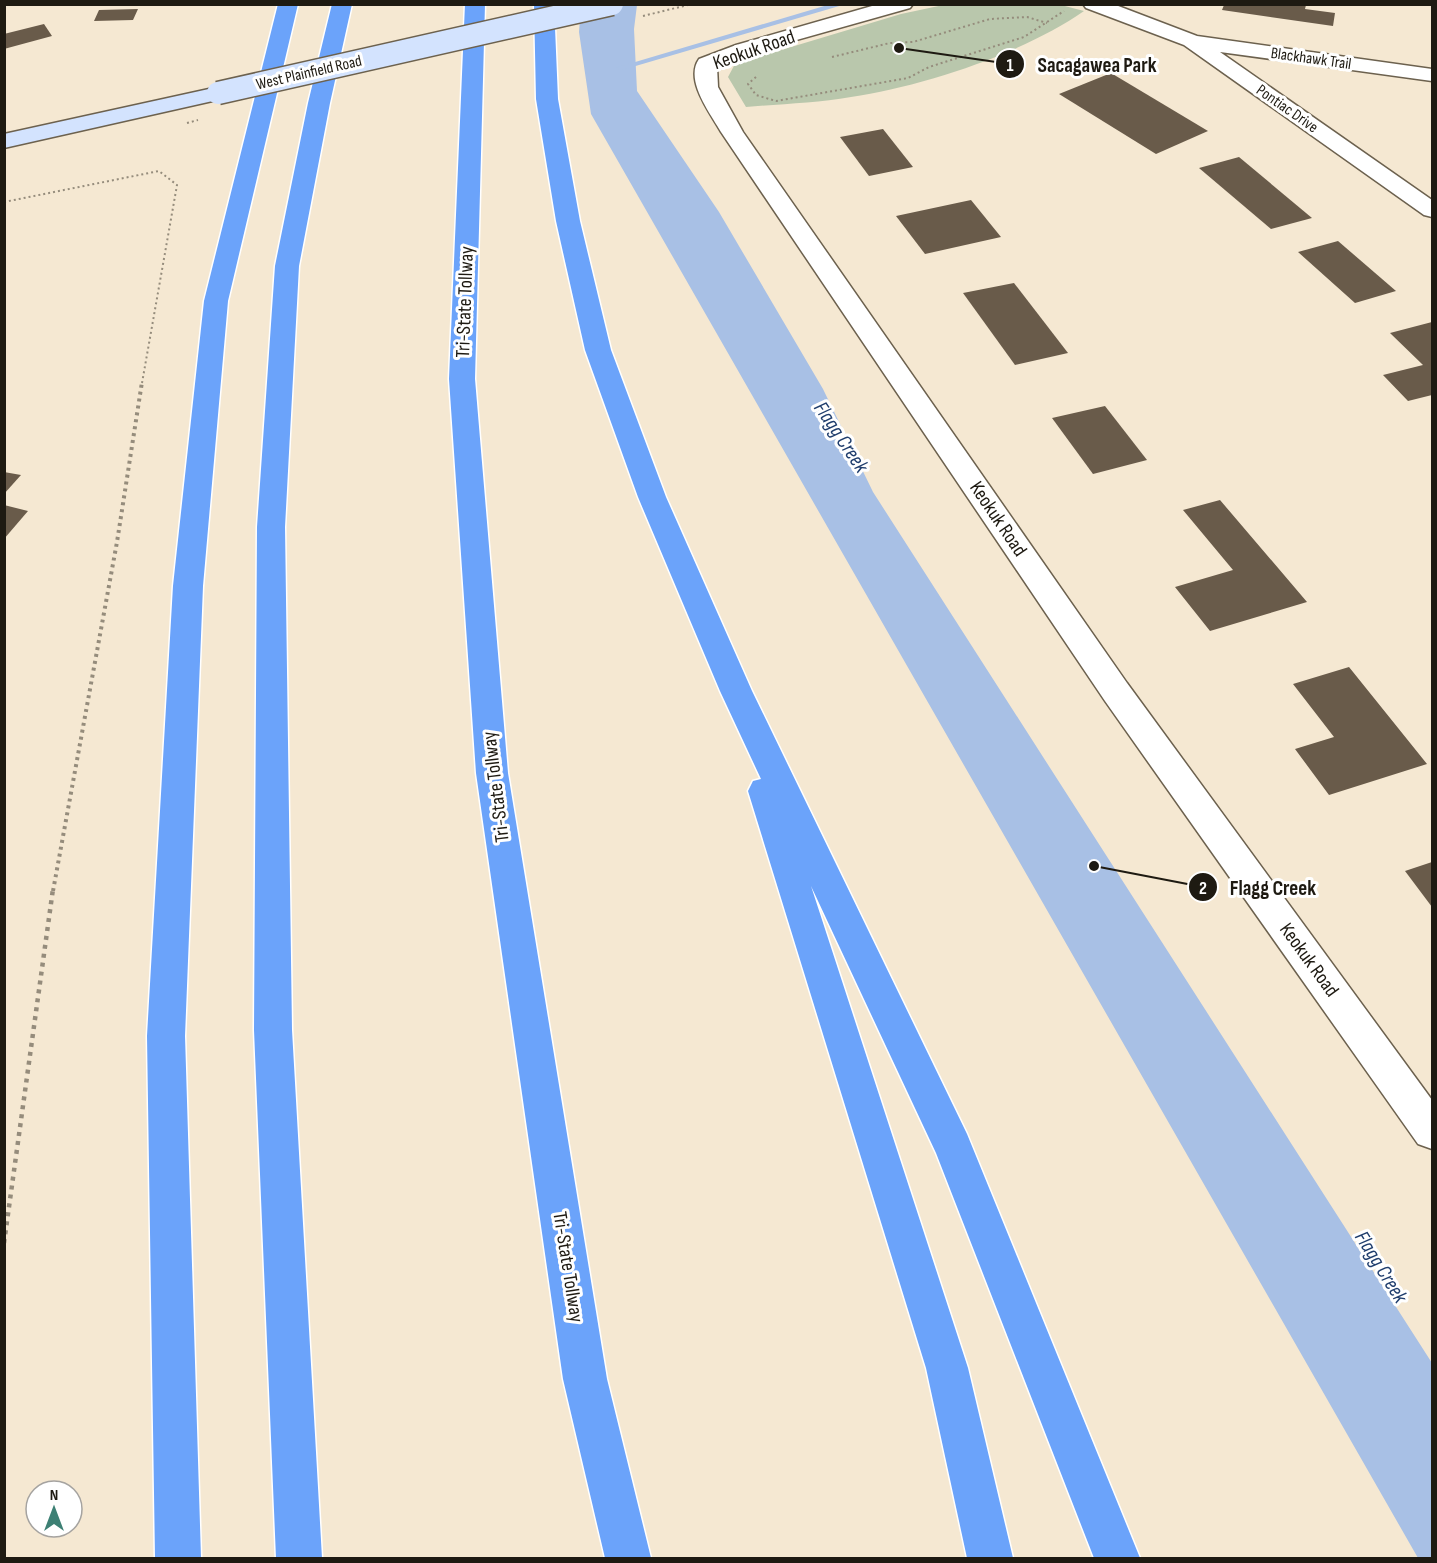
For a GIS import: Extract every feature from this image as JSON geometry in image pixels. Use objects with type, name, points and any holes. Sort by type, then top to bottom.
[{"type":"highway","points":[[178,1558],[166,1036],[188,586],[216,301],[288,4]]},
{"type":"highway","points":[[300,1558],[273,1030],[271,527],[287,266],[319,103],[342,4]]},
{"type":"highway","name":"Tri-State Tollway","points":[[475,4],[462,379],[492,773],[585,1379],[628,1558]]},
{"type":"highway","points":[[544,4],[547,99],[568,221],[598,350],[652,497],[736,692],[953,1146],[1117,1558]]},
{"type":"highway","points":[[736,692],[806,926],[948,1368],[990,1558]]},
{"type":"main road","name":"West Plainfield Road","points":[[4,141],[612,4]]},
{"type":"street","name":"Keokuk Road","points":[[903,4],[743,49],[706,63],[707,87],[732,132],[1116,692],[1432,1131]]},
{"type":"street","name":"Pontiac Drive","points":[[1093,4],[1191,41],[1432,210]]},
{"type":"street","name":"Blackhawk Trail","points":[[1191,41],[1432,75]]},
{"type":"path","points":[[757,76],[748,84],[756,95],[776,101],[881,85],[908,78],[929,67],[1024,37],[1047,23],[1069,4]]},
{"type":"path","points":[[825,58],[890,43],[913,42],[990,19],[1027,17],[1047,23]]},
{"type":"path","points":[[4,202],[159,171],[177,185],[132,438],[117,543],[52,895],[4,1243]]},
{"type":"green space","points":[[948,4],[1061,5],[1084,11],[1033,41],[1003,54],[941,76],[880,92],[825,101],[746,107],[728,77],[735,64],[901,14]]},
{"type":"water","points":[[581,5],[637,5],[634,29],[637,91],[719,212],[823,389],[873,492],[1432,1363],[1432,1558],[1418,1558],[591,114],[579,32]]},
{"type":"building","points":[[1224,5],[1306,5],[1305,9],[1335,13],[1333,26],[1222,10]]},
{"type":"building","points":[[138,9],[133,20],[94,21],[99,10]]},
{"type":"building","points":[[44,24],[52,36],[4,49],[4,34]]},
{"type":"building","points":[[1111,73],[1208,131],[1156,154],[1059,94]]},
{"type":"building","points":[[883,129],[913,167],[869,176],[840,137]]},
{"type":"building","points":[[1239,157],[1312,218],[1271,229],[1199,168]]},
{"type":"building","points":[[971,200],[1001,237],[925,254],[896,216]]},
{"type":"building","points":[[1338,241],[1396,291],[1355,303],[1298,252]]},
{"type":"building","points":[[1014,283],[1068,353],[1015,365],[963,293]]},
{"type":"building","points":[[1432,322],[1432,395],[1408,401],[1383,375],[1423,365],[1390,333]]},
{"type":"building","points":[[1105,406],[1147,460],[1093,474],[1052,418]]},
{"type":"building","points":[[4,472],[21,475],[4,494]]},
{"type":"building","points":[[1220,500],[1307,602],[1210,631],[1175,587],[1233,570],[1183,510]]},
{"type":"building","points":[[4,505],[28,511],[4,539]]},
{"type":"building","points":[[1349,667],[1427,764],[1329,795],[1295,749],[1334,737],[1293,684]]},
{"type":"building","points":[[1432,862],[1432,907],[1405,871]]},
{"type":"waterway","points":[[619,68],[842,4]]},
{"type":"place","name":"Sacagawea Park","points":[[899,48]]},
{"type":"place","name":"Flagg Creek","points":[[1094,866]]}]
